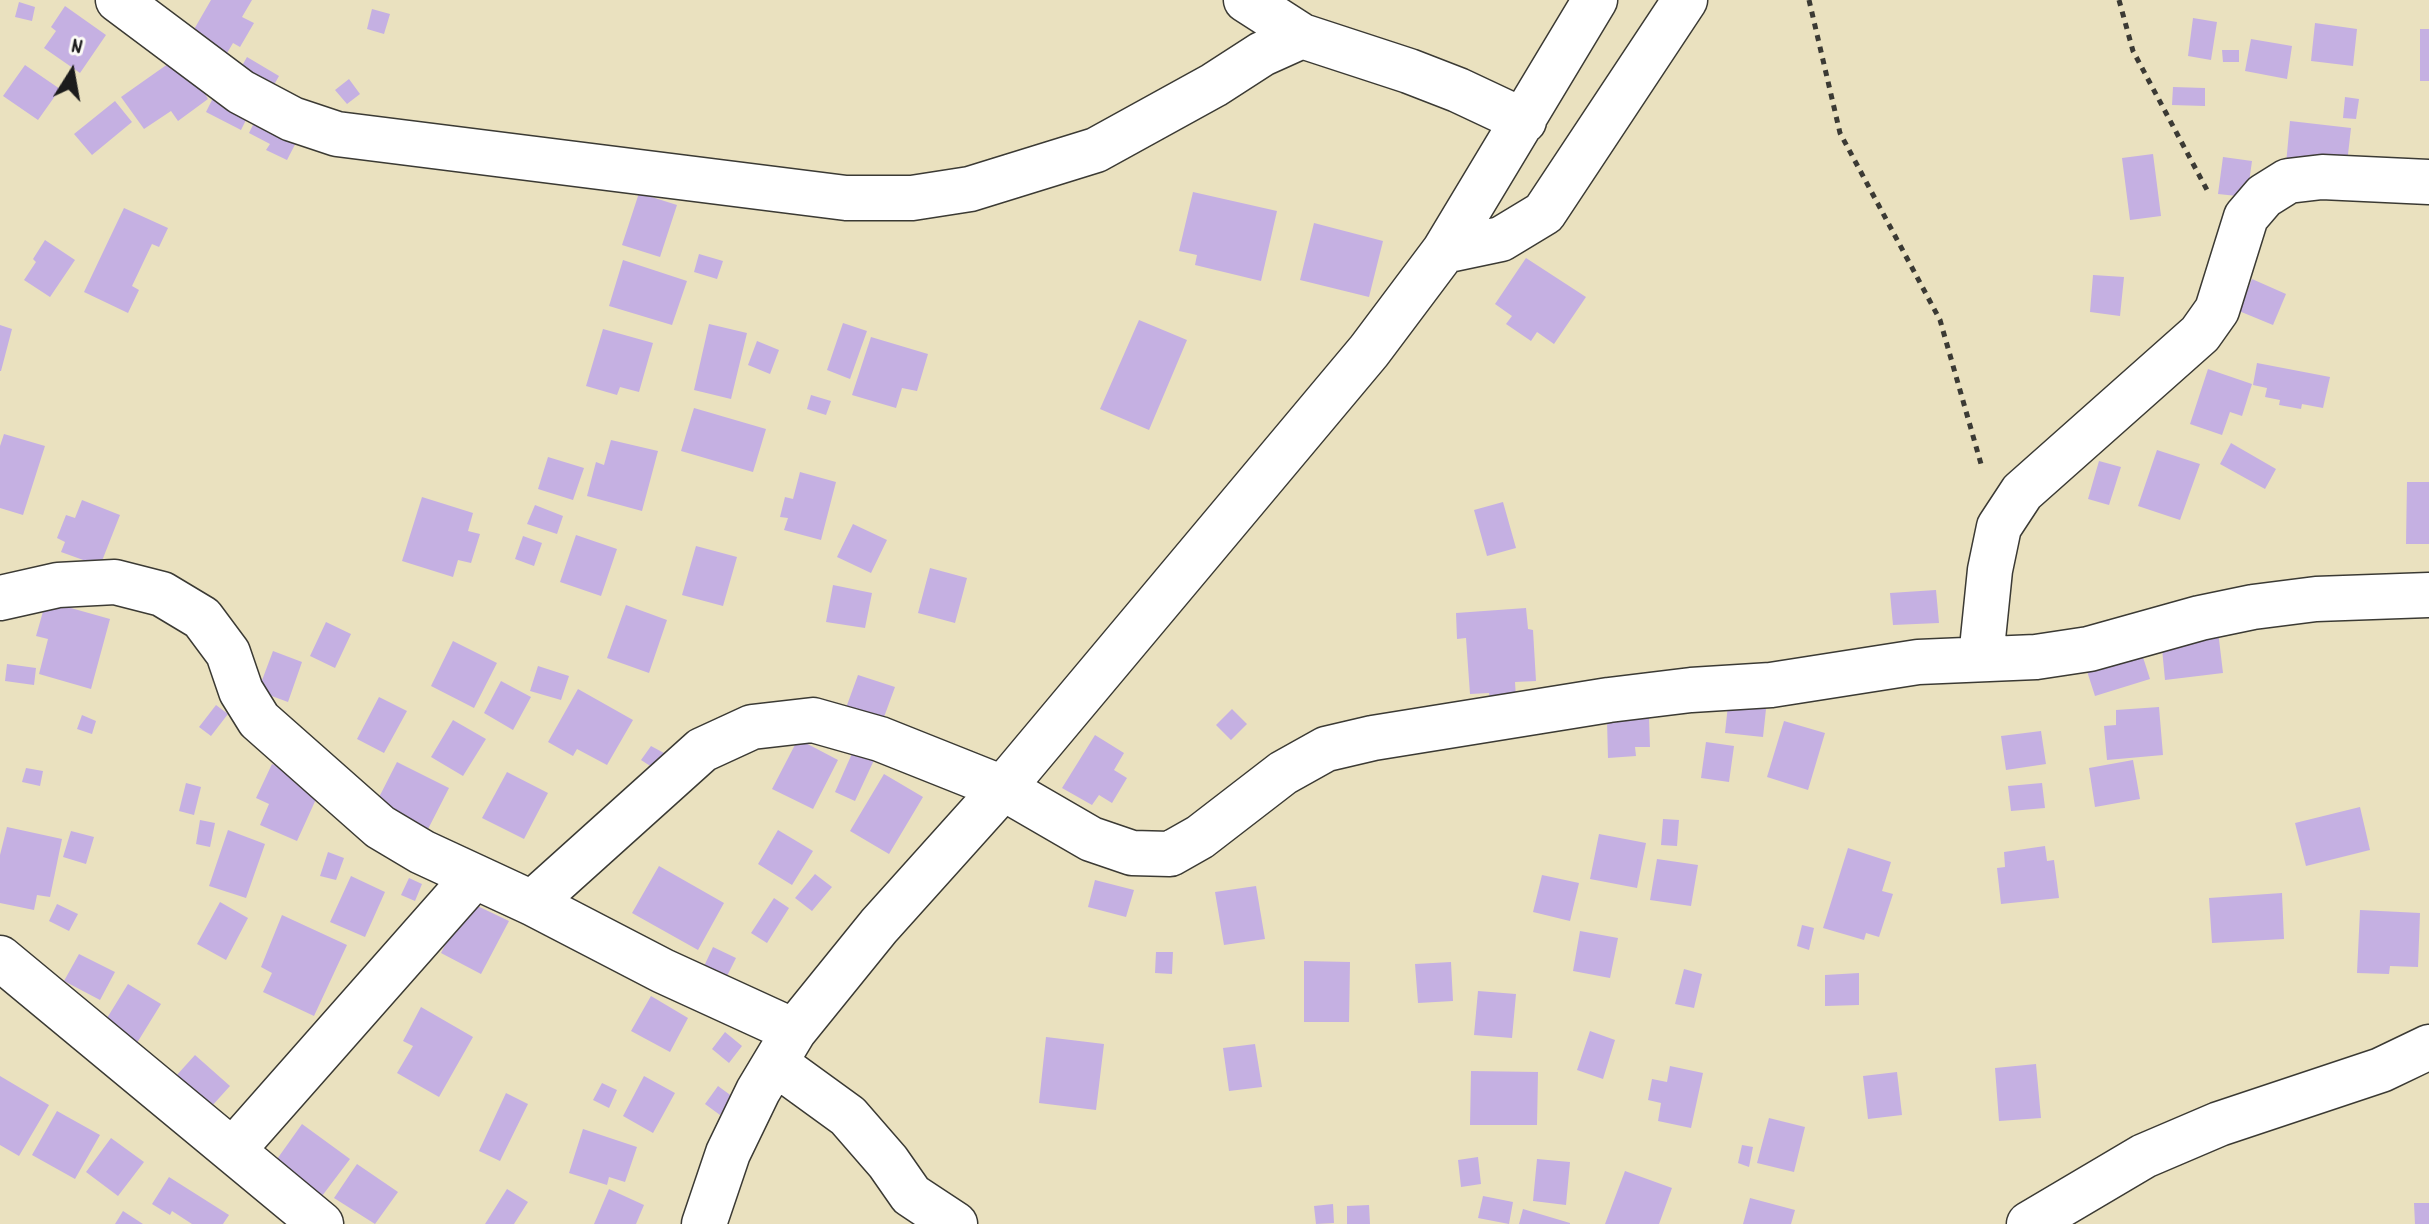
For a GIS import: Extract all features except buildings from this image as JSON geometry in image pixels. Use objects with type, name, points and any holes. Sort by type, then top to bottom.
[{"type":"street","points":[[118,0],[241,92],[292,119],[337,134],[846,198],[912,198],[970,189],[1096,150],[1214,85],[1262,54],[1302,36]]},
{"type":"street","points":[[1246,0],[1302,36],[1409,71],[1524,121]]},
{"type":"street","points":[[704,1224],[728,1153],[758,1091],[785,1047],[879,926],[1003,788],[1369,351],[1444,251],[1595,0]]},
{"type":"street","points":[[1444,251],[1501,239],[1544,213],[1685,0]]},
{"type":"street","points":[[1981,658],[1990,570],[1999,527],[2022,492],[2200,334],[2217,310],[2246,217],[2264,196],[2288,181],[2322,177],[2429,182]]},
{"type":"street","points":[[0,598],[58,585],[115,582],[162,594],[202,618],[228,653],[241,691],[259,720],[380,827],[422,852],[532,903],[663,971],[785,1047],[888,1162],[911,1195],[955,1224]]},
{"type":"street","points":[[532,903],[702,750],[752,727],[813,720],[880,739],[1003,788],[1091,839],[1132,853],[1170,854],[1200,837],[1283,773],[1326,749],[1373,738],[1609,700],[1771,685],[1918,662],[2036,657],[2089,649],[2200,618],[2253,607],[2316,599],[2429,595]]},
{"type":"street","points":[[233,1150],[474,877]]},
{"type":"street","points":[[0,958],[321,1224]]},
{"type":"street","points":[[2029,1224],[2067,1212],[2144,1156],[2219,1124],[2381,1070],[2429,1047]]},
{"type":"path","points":[[1809,0],[1840,133],[1940,320],[1999,527]]},
{"type":"path","points":[[2119,0],[2133,51],[2236,244]]}]
